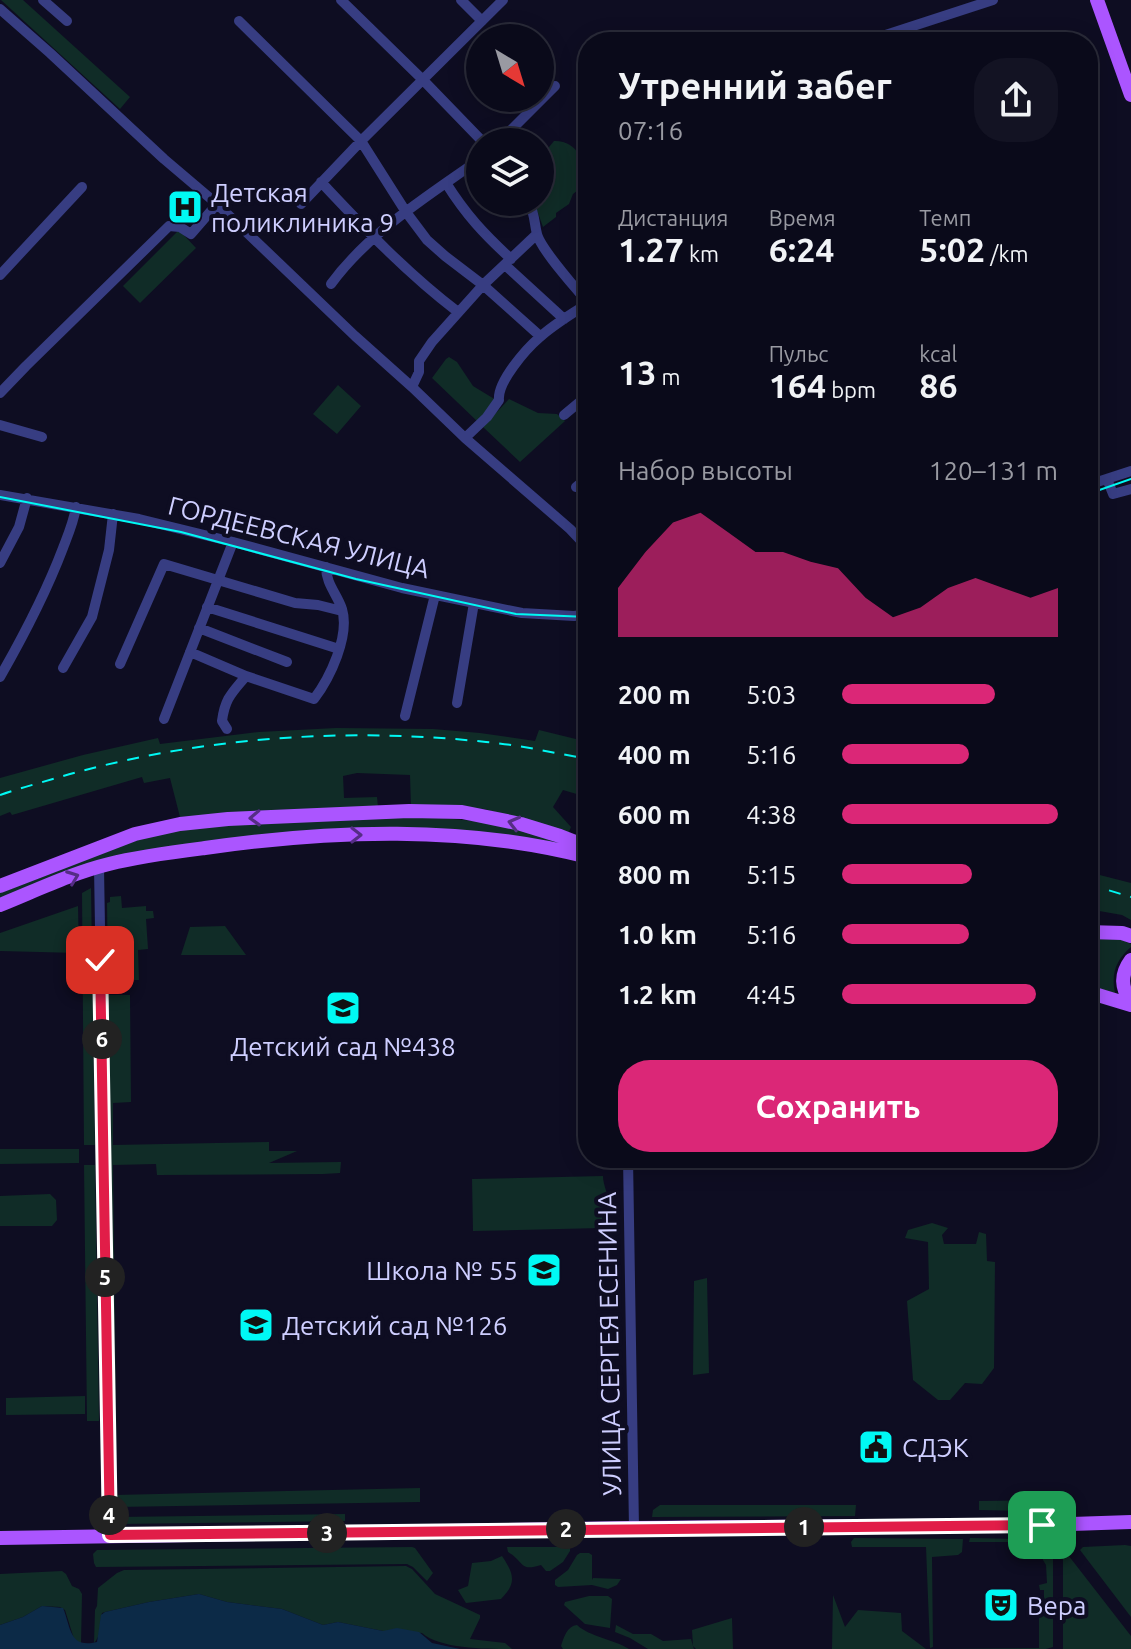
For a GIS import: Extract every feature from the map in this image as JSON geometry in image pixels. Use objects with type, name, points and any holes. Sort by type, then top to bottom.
[{"type":"main road","points":[[1097,0],[1131,95]]},
{"type":"main road","points":[[0,886],[135,834],[180,824],[228,819],[409,811],[462,812],[507,821],[578,852]]},
{"type":"main road","points":[[0,905],[99,867],[161,854],[259,840],[334,835],[417,835],[578,846]]},
{"type":"main road","points":[[1098,932],[1131,936]]},
{"type":"main road","points":[[1131,960],[1122,981],[1131,1004]]},
{"type":"main road","points":[[1098,995],[1131,1004]]},
{"type":"main road","points":[[0,1538],[1131,1522]]},
{"type":"street","points":[[341,0],[469,128]]},
{"type":"street","points":[[461,0],[482,21]]},
{"type":"street","points":[[301,204],[503,0]]},
{"type":"street","points":[[895,32],[993,0]]},
{"type":"street","points":[[44,1],[67,21]]},
{"type":"street","points":[[0,9],[217,204],[465,438],[578,537]]},
{"type":"street","points":[[239,21],[361,141],[427,240],[540,336]]},
{"type":"street","points":[[513,128],[555,86]]},
{"type":"street","points":[[331,284],[346,263],[374,238],[466,169]]},
{"type":"street","points":[[321,182],[374,238],[458,312]]},
{"type":"street","points":[[446,183],[481,232],[564,319]]},
{"type":"street","points":[[0,275],[82,187]]},
{"type":"street","points":[[0,393],[169,226],[180,227],[191,234],[217,204]]},
{"type":"street","points":[[535,216],[542,246],[578,291]]},
{"type":"street","points":[[412,387],[419,372],[419,361],[432,342],[483,285],[537,234]]},
{"type":"street","points":[[465,438],[493,409],[499,400],[501,386],[540,336],[578,310]]},
{"type":"street","points":[[564,415],[578,403]]},
{"type":"street","points":[[0,425],[42,437]]},
{"type":"street","points":[[1098,482],[1131,471]]},
{"type":"street","points":[[1107,479],[1113,494],[1131,489]]},
{"type":"street","name":"ГОРДЕЕВСКАЯ УЛИЦА","points":[[0,495],[113,514],[435,595],[522,613],[578,615]]},
{"type":"street","points":[[0,563],[19,527],[27,498]]},
{"type":"street","points":[[0,677],[54,572],[76,507]]},
{"type":"street","points":[[63,668],[92,617],[109,550],[113,514]]},
{"type":"street","points":[[164,719],[233,542]]},
{"type":"street","points":[[120,664],[164,564],[295,603],[342,611]]},
{"type":"street","points":[[190,652],[246,676],[314,699],[325,685],[339,649],[343,627],[342,611],[326,577],[326,567]]},
{"type":"street","points":[[405,716],[435,595]]},
{"type":"street","points":[[457,703],[474,603]]},
{"type":"street","points":[[207,607],[339,649]]},
{"type":"street","points":[[199,628],[287,662]]},
{"type":"street","points":[[227,729],[222,721],[224,706],[246,676]]},
{"type":"street","points":[[99,867],[110,1535]]},
{"type":"street","name":"УЛИЦА СЕРГЕЯ ЕСЕНИНА","points":[[628,1168],[634,1528]]},
{"type":"green space","points":[[1,0],[23,0],[130,97],[120,109]]},
{"type":"green space","points":[[554,141],[562,142],[578,153],[578,190],[569,204],[543,227],[539,216],[554,216]]},
{"type":"green space","points":[[179,230],[196,248],[140,303],[123,286]]},
{"type":"green space","points":[[449,357],[457,362],[473,386],[496,400],[478,422],[432,378]]},
{"type":"green space","points":[[338,385],[361,406],[337,434],[313,414]]},
{"type":"green space","points":[[509,399],[538,413],[557,414],[565,421],[520,462],[483,427]]},
{"type":"green space","points":[[336,728],[433,729],[535,741],[539,730],[578,740],[578,794],[563,790],[553,807],[571,827],[568,834],[485,809],[411,807],[410,775],[357,773],[343,776],[344,798],[377,797],[378,807],[180,817],[170,778],[144,783],[142,777],[0,816],[0,778],[158,738],[160,744],[259,732]]},
{"type":"green space","points":[[411,815],[484,822],[560,839],[558,846],[490,835],[219,840],[0,901],[0,890],[137,838],[224,823]]},
{"type":"green space","points":[[1098,875],[1131,883],[1131,920],[1098,911]]},
{"type":"green space","points":[[91,888],[95,1145],[84,1145],[82,893]]},
{"type":"green space","points":[[121,896],[122,908],[146,906],[146,911],[153,911],[154,918],[146,919],[148,949],[138,950],[139,980],[108,980],[107,903],[110,897]]},
{"type":"green space","points":[[78,906],[79,953],[0,951],[0,933]]},
{"type":"green space","points":[[225,926],[246,955],[181,955],[190,927]]},
{"type":"green space","points":[[1098,939],[1122,940],[1131,944],[1116,967],[1115,993],[1098,989]]},
{"type":"green space","points":[[108,995],[130,995],[131,1102],[113,1103],[113,1145],[269,1142],[269,1151],[297,1151],[269,1163],[341,1162],[340,1173],[323,1174],[157,1175],[156,1164],[113,1165],[117,1480]]},
{"type":"green space","points":[[0,1149],[79,1149],[79,1163],[0,1164]]},
{"type":"green space","points":[[84,1165],[95,1165],[99,1421],[87,1421]]},
{"type":"green space","points":[[603,1176],[609,1205],[601,1228],[473,1231],[472,1179]]},
{"type":"green space","points":[[50,1194],[56,1200],[57,1220],[52,1226],[0,1226],[0,1196]]},
{"type":"green space","points":[[932,1223],[948,1228],[942,1235],[944,1244],[976,1244],[979,1232],[986,1234],[987,1261],[995,1262],[994,1368],[982,1384],[965,1383],[950,1400],[938,1400],[913,1380],[907,1301],[929,1289],[928,1242],[905,1238],[908,1230]]},
{"type":"green space","points":[[707,1278],[709,1373],[693,1375],[694,1281]]},
{"type":"green space","points":[[85,1396],[85,1414],[6,1415],[6,1398]]},
{"type":"green space","points":[[420,1488],[420,1502],[115,1507],[114,1495]]},
{"type":"green space","points":[[1061,1500],[1061,1506],[1036,1511],[979,1510],[979,1501]]},
{"type":"green space","points":[[660,1505],[856,1505],[855,1516],[652,1517],[653,1510]]},
{"type":"green space","points":[[345,1514],[345,1521],[117,1524],[117,1517]]},
{"type":"green space","points":[[854,1538],[963,1539],[962,1552],[958,1555],[932,1557],[933,1647],[930,1648],[926,1547],[852,1547]]},
{"type":"green space","points":[[970,1538],[1053,1542],[1053,1647],[1046,1649],[944,1649],[1039,1648],[1039,1606],[1044,1605],[1044,1590],[1040,1590],[1039,1585],[1047,1583],[1043,1560],[1043,1555],[1047,1554],[1046,1545],[1029,1546],[1028,1550],[1009,1549],[1009,1542],[969,1542]]},
{"type":"green space","points":[[1131,1546],[1131,1617],[1080,1550],[1083,1547]]},
{"type":"green space","points":[[412,1547],[433,1573],[427,1581],[407,1564],[96,1567],[93,1554],[97,1550]]},
{"type":"green space","points":[[507,1547],[570,1547],[570,1551],[563,1562],[546,1571],[541,1565],[525,1567],[508,1552]]},
{"type":"green space","points":[[1063,1551],[1131,1636],[1131,1649],[1063,1649]]},
{"type":"green space","points":[[580,1553],[592,1555],[592,1580],[621,1579],[617,1585],[608,1589],[592,1585],[555,1585],[555,1580],[568,1570]]},
{"type":"green space","points":[[502,1556],[512,1578],[510,1588],[501,1599],[466,1603],[458,1590],[468,1586],[472,1563]]},
{"type":"green space","points":[[406,1566],[435,1594],[480,1615],[470,1639],[505,1643],[512,1649],[452,1645],[422,1633],[383,1631],[338,1622],[323,1625],[282,1609],[227,1602],[199,1594],[102,1613],[94,1643],[98,1588],[124,1570]]},
{"type":"green space","points":[[62,1571],[82,1594],[81,1644],[74,1639],[65,1610],[60,1607],[42,1606],[0,1625],[0,1574]]},
{"type":"green space","points":[[833,1595],[845,1627],[858,1610],[901,1613],[902,1631],[926,1649],[832,1649]]},
{"type":"green space","points":[[589,1596],[608,1596],[612,1599],[610,1628],[585,1624],[564,1605],[565,1602]]},
{"type":"green space","points":[[732,1618],[733,1649],[696,1649],[692,1630]]},
{"type":"green space","points":[[577,1625],[629,1649],[563,1649],[561,1646],[566,1632]]},
{"type":"green space","points":[[616,1625],[633,1634],[651,1634],[663,1641],[691,1639],[694,1649],[648,1649],[615,1632]]},
{"type":"water","points":[[199,1594],[227,1602],[282,1609],[323,1625],[338,1622],[383,1631],[397,1628],[419,1632],[432,1643],[460,1649],[0,1649],[0,1625],[42,1606],[63,1608],[72,1635],[88,1643],[97,1642],[101,1615],[105,1612]]},
{"type":"tram line","points":[[1098,491],[1131,479]]},
{"type":"tram line","points":[[0,497],[181,532],[356,579],[516,614],[578,617]]},
{"type":"railway","points":[[0,795],[121,761],[172,751],[276,738],[381,735],[433,738],[512,745],[578,757]]},
{"type":"railway","points":[[1098,887],[1131,897]]},
{"type":"place","name":"Детская поликлиника 9","points":[[185,207]]},
{"type":"place","name":"Детский сад №438","points":[[343,1008]]},
{"type":"place","name":"Школа № 55","points":[[544,1270]]},
{"type":"place","name":"Детский сад №126","points":[[256,1325]]},
{"type":"place","name":"СДЭК","points":[[876,1447]]},
{"type":"place","name":"Вера","points":[[1001,1605]]},
{"type":"route","points":[[100,960],[110,1535],[1042,1525]]}]
